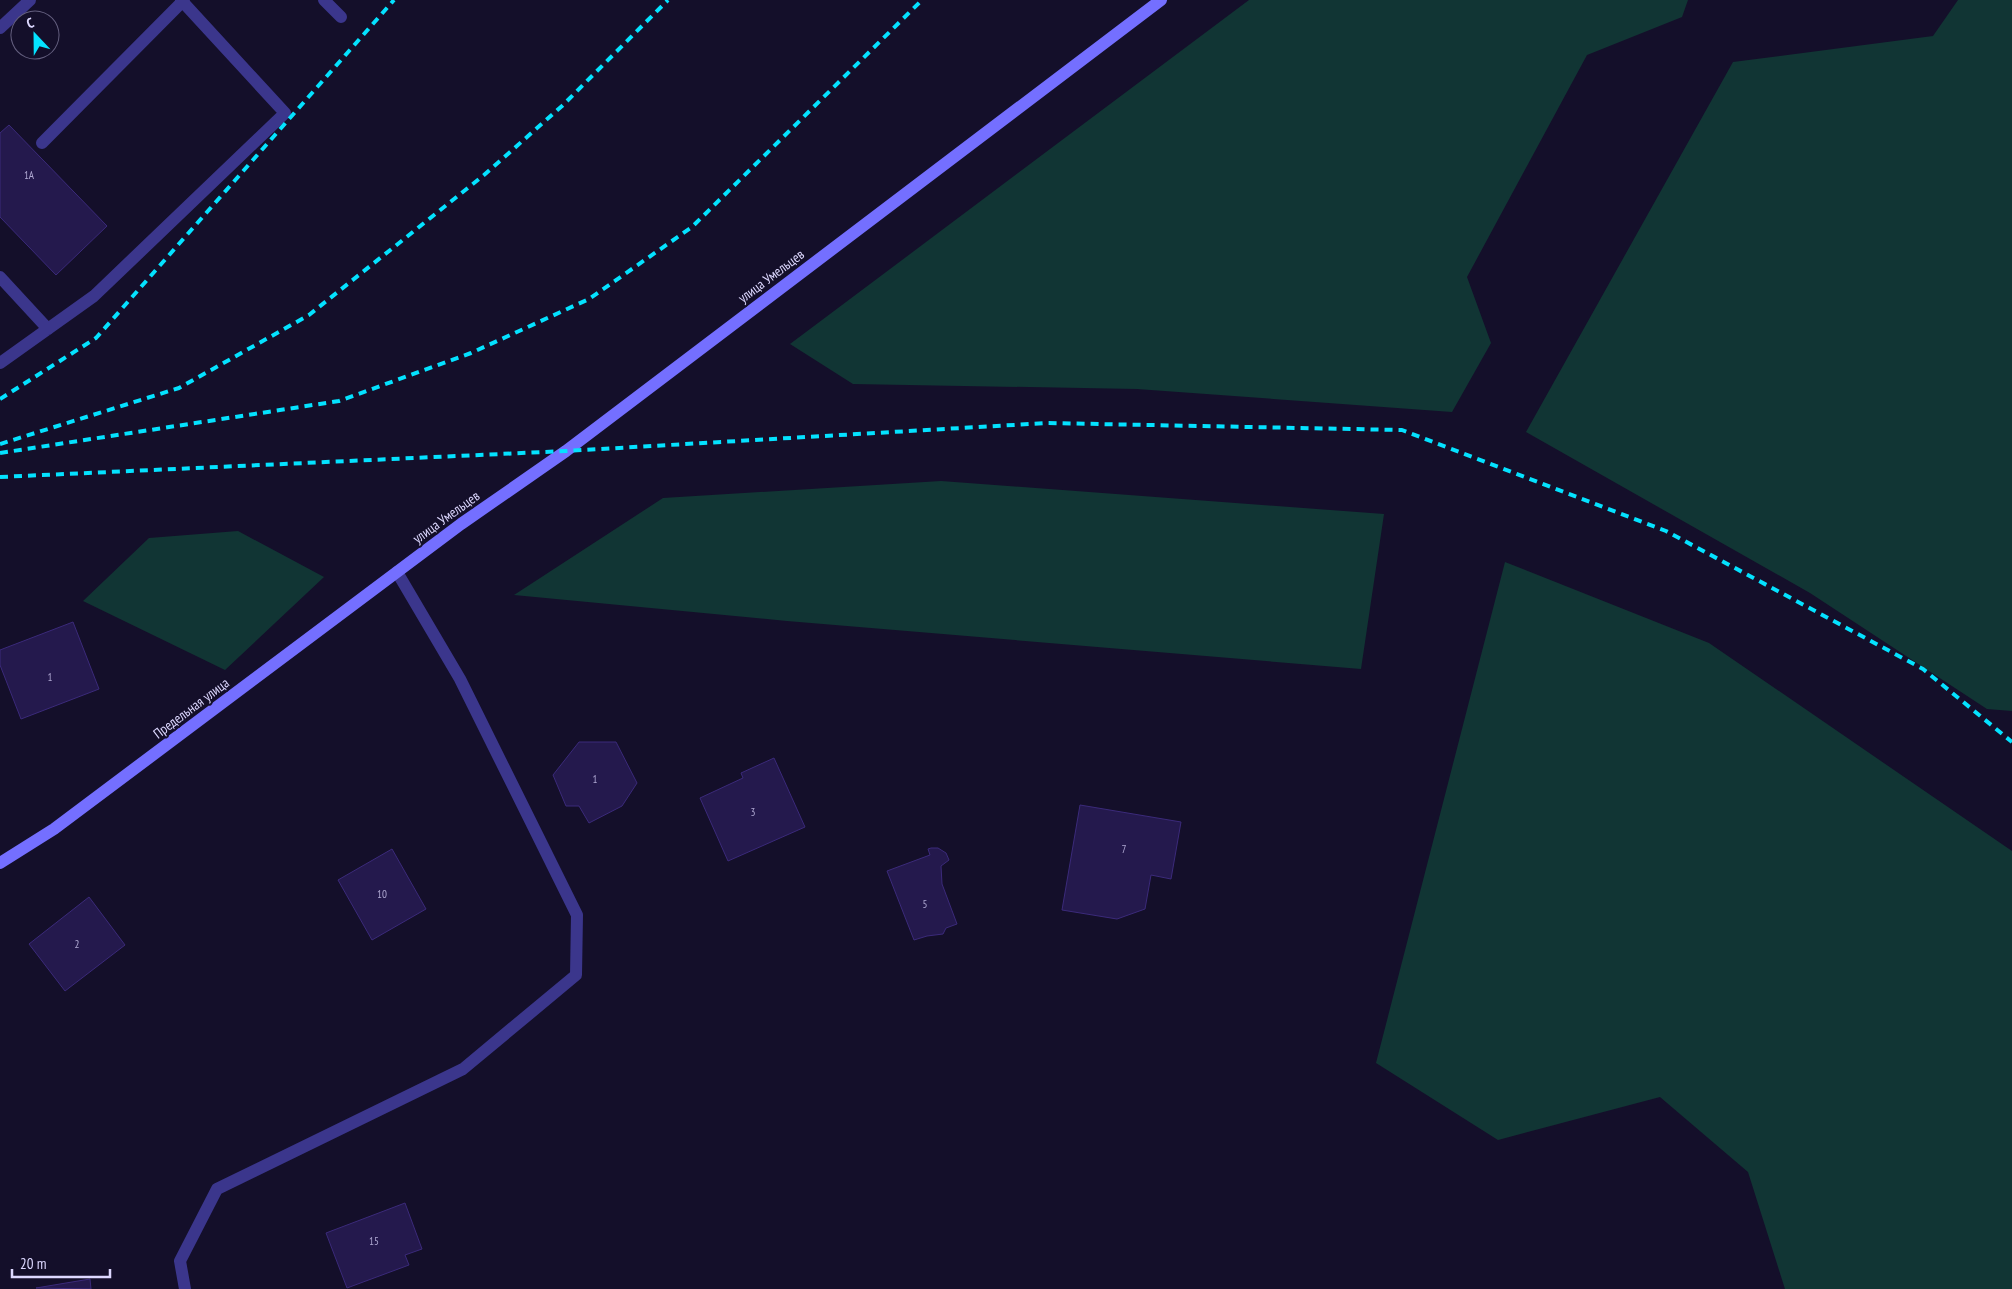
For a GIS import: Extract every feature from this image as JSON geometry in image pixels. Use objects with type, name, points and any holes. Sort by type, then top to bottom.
[{"type":"street","points":[[0,28],[30,0]]},
{"type":"street","points":[[324,0],[341,17]]},
{"type":"street","name":"улица Умельцев","points":[[397,572],[461,524],[566,451],[1161,0]]},
{"type":"street","points":[[0,363],[94,296],[286,113],[183,1],[42,143]]},
{"type":"street","points":[[0,277],[48,329]]},
{"type":"street","points":[[185,1289],[180,1260],[217,1189],[462,1069],[576,975],[577,915],[460,679],[397,572]]},
{"type":"street","name":"Предельная улица","points":[[0,863],[54,828],[397,572]]},
{"type":"green space","points":[[1249,0],[1688,0],[1682,17],[1587,55],[1467,277],[1491,343],[1452,412],[1137,389],[853,384],[790,344]]},
{"type":"green space","points":[[1958,0],[2012,0],[2012,711],[1987,709],[1810,593],[1526,432],[1733,62],[1933,36]]},
{"type":"green space","points":[[941,481],[1384,514],[1361,669],[787,621],[514,595],[663,498]]},
{"type":"green space","points":[[238,531],[324,577],[225,670],[83,601],[149,538]]},
{"type":"green space","points":[[1505,562],[1709,643],[2012,851],[2012,1289],[1785,1289],[1748,1172],[1660,1097],[1498,1140],[1376,1063]]},
{"type":"building","points":[[9,125],[107,226],[56,275],[0,217],[0,133]]},
{"type":"building","points":[[73,622],[99,689],[21,719],[0,665],[0,650]]},
{"type":"building","points":[[579,742],[616,742],[637,783],[622,806],[589,823],[579,806],[566,806],[553,775]]},
{"type":"building","points":[[774,758],[805,827],[728,861],[700,798],[743,778],[741,773]]},
{"type":"building","points":[[1080,805],[1181,822],[1171,879],[1151,875],[1145,909],[1117,919],[1062,910]]},
{"type":"building","points":[[938,848],[946,853],[949,860],[941,866],[942,884],[957,924],[946,928],[943,934],[914,940],[887,871],[930,855],[928,849]]},
{"type":"building","points":[[392,849],[426,909],[372,940],[338,880]]},
{"type":"building","points":[[89,897],[125,945],[65,991],[29,944]]},
{"type":"building","points":[[405,1203],[422,1249],[405,1255],[409,1265],[347,1288],[326,1233]]},
{"type":"building","points":[[90,1279],[91,1289],[36,1288]]},
{"type":"railway","points":[[0,399],[96,338],[394,0]]},
{"type":"railway","points":[[0,444],[179,388],[309,315],[484,175],[562,106],[668,0]]},
{"type":"railway","points":[[0,453],[339,401],[471,353],[589,299],[692,227],[922,0]]},
{"type":"railway","points":[[0,477],[566,451],[1047,423],[1402,430],[1666,531],[1923,669],[2012,742]]}]
